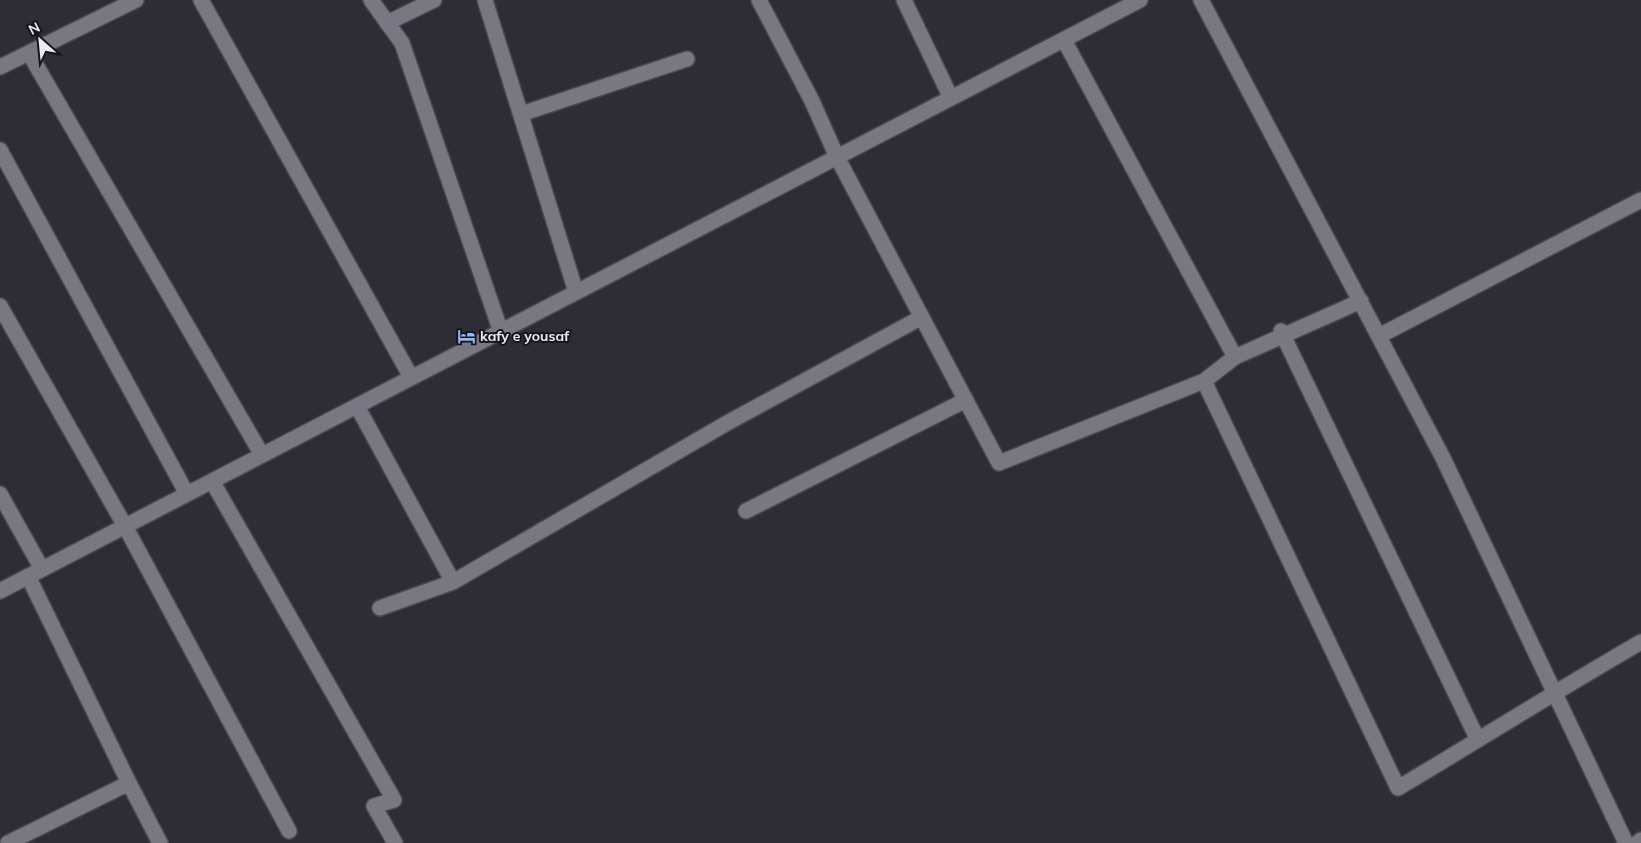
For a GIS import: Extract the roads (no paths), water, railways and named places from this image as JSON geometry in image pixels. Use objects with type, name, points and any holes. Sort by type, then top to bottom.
[{"type":"street","points":[[0,67],[136,0]]},
{"type":"street","points":[[201,0],[411,378]]},
{"type":"street","points":[[371,0],[402,43],[500,332]]},
{"type":"street","points":[[388,23],[434,0]]},
{"type":"street","points":[[485,0],[576,292]]},
{"type":"street","points":[[759,0],[812,101],[837,157],[999,463],[1204,381],[1235,357],[1282,333],[1360,301]]},
{"type":"street","points":[[904,0],[951,98]]},
{"type":"street","points":[[0,591],[1140,0]]},
{"type":"street","points":[[1201,0],[1443,458],[1626,843]]},
{"type":"street","points":[[1064,40],[1235,357]]},
{"type":"street","points":[[28,53],[262,455]]},
{"type":"street","points":[[521,114],[687,59]]},
{"type":"street","points":[[0,150],[186,494]]},
{"type":"street","points":[[1379,336],[1641,200]]},
{"type":"street","points":[[0,306],[125,526],[290,831]]},
{"type":"street","points":[[380,608],[454,582],[728,422],[922,317]]},
{"type":"street","points":[[1282,333],[1478,740]]},
{"type":"street","points":[[1204,381],[1398,788],[1554,691],[1641,642]]},
{"type":"street","points":[[746,510],[966,400]]},
{"type":"street","points":[[357,406],[454,582]]},
{"type":"street","points":[[212,481],[394,800],[374,806],[395,843]]},
{"type":"street","points":[[0,494],[42,569]]},
{"type":"street","points":[[28,576],[160,843]]},
{"type":"street","points":[[8,843],[129,783]]},
{"type":"street","points":[[1638,843],[1641,840]]},
{"type":"place","name":"kafy e yousaf","points":[[466,336]]}]
